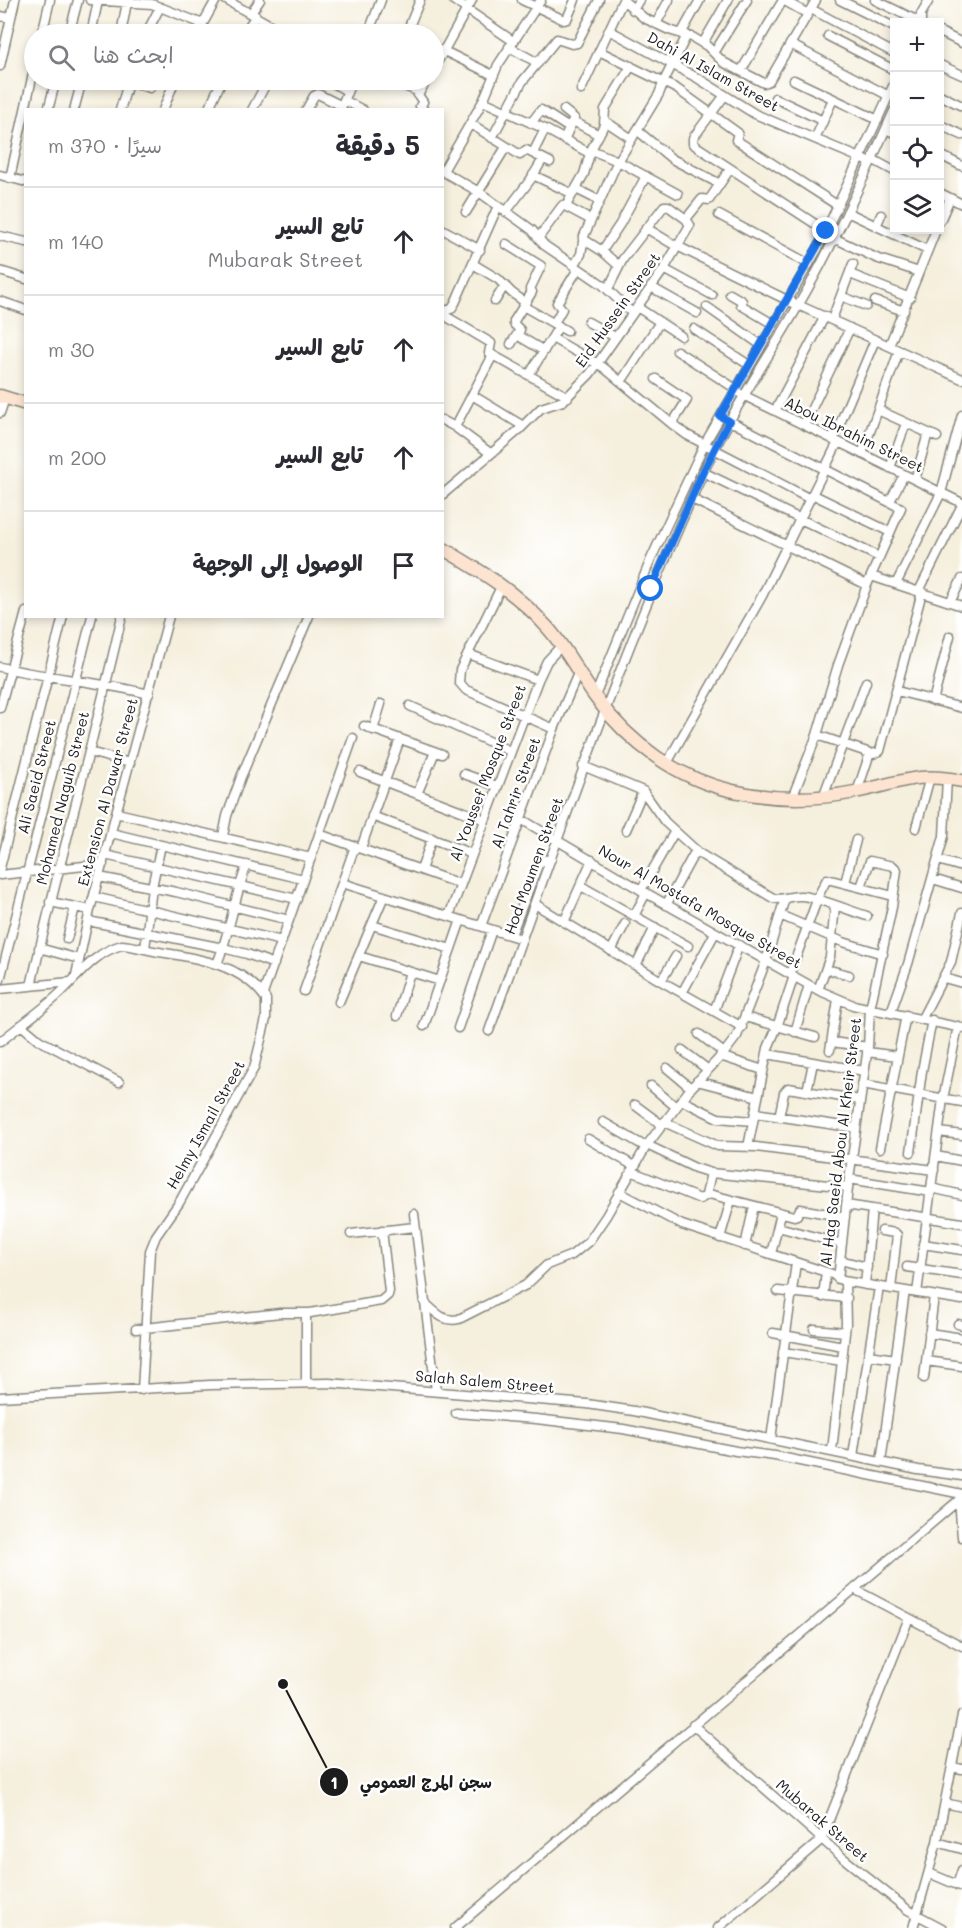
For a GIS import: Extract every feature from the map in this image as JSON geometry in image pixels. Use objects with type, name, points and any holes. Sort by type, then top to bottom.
[{"type":"street","points":[[0,66],[2,44],[15,0]]},
{"type":"street","points":[[44,24],[50,0]]},
{"type":"street","points":[[72,24],[78,0]]},
{"type":"street","points":[[92,24],[94,0],[144,2],[203,24],[216,0]]},
{"type":"street","points":[[226,0],[268,24]]},
{"type":"street","points":[[248,24],[260,0]]},
{"type":"street","points":[[372,24],[381,0]]},
{"type":"street","points":[[410,24],[420,0]]},
{"type":"street","points":[[453,0],[538,63]]},
{"type":"street","points":[[444,47],[472,0]]},
{"type":"street","points":[[522,0],[538,4],[566,20],[575,0]]},
{"type":"street","points":[[492,138],[522,82],[557,39],[572,44],[577,43],[599,0]]},
{"type":"street","points":[[581,90],[623,0],[633,10],[656,24],[703,44],[723,62],[762,83],[767,83],[816,0]]},
{"type":"street","points":[[633,10],[639,0]]},
{"type":"street","points":[[656,24],[669,0]]},
{"type":"street","points":[[529,375],[560,327],[562,308],[557,303],[576,268],[583,239],[591,220],[618,161],[659,94],[700,0]]},
{"type":"street","points":[[703,44],[728,0]]},
{"type":"street","points":[[714,53],[747,0]]},
{"type":"street","points":[[741,71],[783,0],[890,51]]},
{"type":"street","points":[[840,0],[890,25]]},
{"type":"street","points":[[875,0],[912,18]]},
{"type":"street","points":[[920,18],[928,0]]},
{"type":"street","points":[[123,24],[127,2]]},
{"type":"street","points":[[444,169],[483,101],[493,75],[538,4]]},
{"type":"street","points":[[151,24],[160,7]]},
{"type":"street","points":[[0,16],[11,18]]},
{"type":"street","name":"Dahi Al Islam Street","points":[[609,30],[672,63],[755,114],[890,169]]},
{"type":"street","points":[[944,34],[962,43]]},
{"type":"street","points":[[828,36],[890,68]]},
{"type":"street","points":[[595,696],[646,570],[704,445],[826,231],[878,120],[890,100],[790,44]]},
{"type":"street","points":[[444,51],[493,75]]},
{"type":"street","points":[[599,51],[664,81],[738,133],[736,140],[837,205]]},
{"type":"street","points":[[539,237],[563,205],[567,204],[584,174],[605,121],[605,109],[631,66]]},
{"type":"street","points":[[944,66],[962,75]]},
{"type":"street","points":[[794,80],[878,120]]},
{"type":"street","points":[[25,108],[29,90]]},
{"type":"street","points":[[49,108],[53,90]]},
{"type":"street","points":[[75,108],[80,90]]},
{"type":"street","points":[[120,108],[125,90]]},
{"type":"street","points":[[164,108],[171,90]]},
{"type":"street","points":[[209,108],[217,90]]},
{"type":"street","points":[[253,108],[263,90]]},
{"type":"street","points":[[414,90],[419,92],[418,96],[423,102],[420,106],[422,108]]},
{"type":"street","points":[[308,108],[318,94],[358,108]]},
{"type":"street","points":[[725,95],[693,138],[693,144],[826,231]]},
{"type":"street","points":[[944,97],[962,106]]},
{"type":"street","points":[[775,98],[823,120]]},
{"type":"street","points":[[815,139],[833,99]]},
{"type":"street","points":[[483,101],[564,140],[618,161],[678,194]]},
{"type":"street","points":[[531,123],[541,110],[571,125],[599,135]]},
{"type":"street","points":[[564,110],[573,117],[564,140]]},
{"type":"street","points":[[10,178],[24,114]]},
{"type":"street","points":[[605,121],[632,139]]},
{"type":"street","points":[[444,312],[451,309],[455,303],[502,209],[546,160],[526,150],[520,155],[471,124]]},
{"type":"street","points":[[941,126],[962,135]]},
{"type":"street","points":[[533,153],[545,129]]},
{"type":"street","points":[[638,130],[672,159],[720,184]]},
{"type":"street","points":[[604,709],[657,575],[714,449],[799,304],[871,161],[890,131]]},
{"type":"street","points":[[466,212],[506,147]]},
{"type":"street","points":[[944,157],[962,166]]},
{"type":"street","name":"Eid Hussein Street","points":[[444,493],[524,426],[541,408],[563,401],[568,397],[599,364],[678,246],[690,224],[687,219],[702,198],[708,200],[730,169]]},
{"type":"street","points":[[444,172],[502,209],[539,237],[544,245],[608,289],[634,310],[660,322],[681,336]]},
{"type":"street","points":[[0,175],[24,182]]},
{"type":"street","points":[[533,175],[600,201]]},
{"type":"street","points":[[602,251],[620,224],[646,176]]},
{"type":"street","points":[[944,195],[962,204]]},
{"type":"street","points":[[944,211],[950,198]]},
{"type":"street","points":[[563,205],[591,220]]},
{"type":"street","points":[[608,289],[619,266],[664,206],[668,206],[687,219]]},
{"type":"street","points":[[847,212],[876,226],[890,230]]},
{"type":"street","points":[[719,215],[808,264]]},
{"type":"street","points":[[876,226],[882,215]]},
{"type":"street","points":[[646,228],[787,300],[962,379]]},
{"type":"street","points":[[444,230],[480,250]]},
{"type":"street","points":[[901,234],[927,250]]},
{"type":"street","points":[[889,346],[934,234]]},
{"type":"street","points":[[0,236],[24,242]]},
{"type":"street","points":[[834,238],[876,258],[919,272]]},
{"type":"street","points":[[583,239],[602,251],[619,266]]},
{"type":"street","points":[[506,244],[541,266],[530,289],[532,292],[513,321],[513,324],[520,330],[511,344]]},
{"type":"street","points":[[473,264],[504,285],[524,304],[560,327]]},
{"type":"street","points":[[775,411],[841,296],[853,264]]},
{"type":"street","points":[[664,269],[712,295]]},
{"type":"street","points":[[0,271],[24,278]]},
{"type":"street","points":[[849,274],[910,298]]},
{"type":"street","points":[[495,301],[504,285]]},
{"type":"street","points":[[651,287],[697,313]]},
{"type":"street","points":[[730,294],[742,301],[741,305],[772,324]]},
{"type":"street","points":[[841,296],[866,306]]},
{"type":"street","points":[[0,301],[24,309]]},
{"type":"street","points":[[875,301],[904,311]]},
{"type":"street","points":[[707,307],[761,345]]},
{"type":"street","points":[[444,314],[491,343],[488,352],[568,397]]},
{"type":"street","points":[[588,322],[615,337]]},
{"type":"street","points":[[621,382],[660,322]]},
{"type":"street","points":[[804,425],[850,328]]},
{"type":"street","points":[[694,329],[749,365]]},
{"type":"street","points":[[517,336],[544,351]]},
{"type":"street","points":[[552,338],[599,364],[672,424],[704,445],[890,532]]},
{"type":"street","points":[[667,763],[756,606],[811,497],[825,468],[875,340]]},
{"type":"street","name":"Abou Ibrahim Street","points":[[677,351],[744,396],[962,504]]},
{"type":"street","points":[[862,454],[900,351]]},
{"type":"street","points":[[455,427],[493,355]]},
{"type":"street","points":[[656,379],[687,400],[672,424]]},
{"type":"street","points":[[472,395],[524,426]]},
{"type":"street","points":[[0,413],[2,397],[24,403]]},
{"type":"street","points":[[878,410],[937,437]]},
{"type":"street","points":[[896,584],[940,493],[962,415]]},
{"type":"street","points":[[720,416],[900,507],[900,513],[867,585],[838,665],[817,735],[792,798]]},
{"type":"street","points":[[444,421],[490,453]]},
{"type":"street","points":[[890,468],[906,423]]},
{"type":"street","points":[[915,480],[928,433]]},
{"type":"street","points":[[703,472],[879,557]]},
{"type":"street","points":[[890,501],[904,475]]},
{"type":"street","points":[[692,499],[867,585]]},
{"type":"street","points":[[817,735],[870,753],[880,751],[921,592],[962,504]]},
{"type":"street","points":[[444,549],[502,585],[534,613],[562,645],[604,709],[633,739],[667,763],[698,780],[750,794],[792,798],[823,797],[857,792],[896,781],[930,777],[962,781]]},
{"type":"street","points":[[646,570],[657,575]]},
{"type":"street","points":[[871,576],[962,606]]},
{"type":"street","points":[[950,602],[962,579]]},
{"type":"street","points":[[502,585],[458,676],[462,687],[554,729]]},
{"type":"street","points":[[0,708],[24,618]]},
{"type":"street","points":[[0,868],[63,618]]},
{"type":"street","name":"Ali Saeid Street","points":[[0,980],[91,618]]},
{"type":"street","name":"Mohamed Naguib Street","points":[[31,986],[58,868],[122,618]]},
{"type":"street","name":"Extension Al Dawar Street","points":[[73,979],[168,618]]},
{"type":"street","points":[[223,836],[227,816],[241,777],[308,618]]},
{"type":"street","points":[[933,701],[950,636]]},
{"type":"street","name":"Al Youssef Mosque Street","points":[[449,916],[538,680],[548,661],[562,645]]},
{"type":"street","points":[[468,654],[538,680]]},
{"type":"street","points":[[0,667],[75,682],[106,684],[149,694]]},
{"type":"street","name":"Al Tahrir Street","points":[[481,926],[554,729],[579,671]]},
{"type":"street","points":[[823,797],[866,682]]},
{"type":"street","points":[[897,691],[962,708]]},
{"type":"street","points":[[373,730],[381,704]]},
{"type":"street","points":[[410,706],[510,751]]},
{"type":"street","name":"Hod Moumen Street","points":[[489,1031],[604,709]]},
{"type":"street","points":[[364,726],[438,753],[417,794]]},
{"type":"street","name":"Helmy Ismail Street","points":[[142,1390],[141,1329],[150,1251],[156,1236],[178,1203],[254,1068],[268,1011],[263,994],[353,738]]},
{"type":"street","points":[[304,991],[342,883],[372,816],[400,739]]},
{"type":"street","points":[[88,752],[130,763]]},
{"type":"street","points":[[857,792],[870,753]]},
{"type":"street","points":[[584,766],[643,791],[662,818],[696,850],[723,869],[773,898],[801,896],[867,916]]},
{"type":"street","points":[[360,772],[484,820]]},
{"type":"street","points":[[464,774],[497,786]]},
{"type":"street","points":[[916,828],[930,777]]},
{"type":"street","points":[[891,1012],[908,964],[946,829],[947,778]]},
{"type":"street","points":[[626,830],[643,791]]},
{"type":"street","points":[[117,813],[311,858]]},
{"type":"street","points":[[372,816],[472,854]]},
{"type":"street","name":"Nour Al Mostafa Mosque Street","points":[[521,819],[666,905],[818,990],[870,1009],[960,1027]]},
{"type":"street","points":[[634,916],[675,831]]},
{"type":"street","points":[[111,833],[303,879]]},
{"type":"street","points":[[319,834],[460,884]]},
{"type":"street","points":[[421,870],[432,838]]},
{"type":"street","points":[[845,883],[856,840]]},
{"type":"street","points":[[145,949],[152,887],[161,845]]},
{"type":"street","points":[[666,905],[696,850]]},
{"type":"street","points":[[0,875],[58,868],[104,859],[156,866],[297,898]]},
{"type":"street","points":[[511,935],[538,865],[543,860],[551,859]]},
{"type":"street","points":[[938,860],[962,867]]},
{"type":"street","points":[[564,922],[592,861]]},
{"type":"street","name":"Al Hag Saeid Abou Al Kheir Street","points":[[832,1451],[847,1298],[840,1260],[846,1205],[867,1049],[870,1009],[898,872],[893,866],[870,861],[861,887]]},
{"type":"street","points":[[217,964],[230,929],[239,885],[247,865]]},
{"type":"street","points":[[99,877],[152,887],[289,920]]},
{"type":"street","points":[[748,1147],[766,1054],[825,879],[893,896]]},
{"type":"street","points":[[933,879],[962,888]]},
{"type":"street","points":[[342,883],[522,939]]},
{"type":"street","points":[[581,886],[688,946]]},
{"type":"street","points":[[339,1002],[384,896]]},
{"type":"street","points":[[94,897],[282,941]]},
{"type":"street","points":[[424,1302],[442,1317],[453,1320],[526,1285],[547,1265],[572,1255],[581,1248],[606,1216],[632,1168],[663,1124],[742,1027],[766,961],[785,898]]},
{"type":"street","points":[[50,902],[90,910]]},
{"type":"street","points":[[535,904],[661,981],[742,1027]]},
{"type":"street","points":[[818,990],[826,969],[835,906]]},
{"type":"street","points":[[67,939],[75,907]]},
{"type":"street","points":[[922,1018],[958,954],[962,913]]},
{"type":"street","points":[[780,915],[832,938],[883,954]]},
{"type":"street","points":[[424,1026],[461,920]]},
{"type":"street","points":[[88,921],[224,948],[274,964]]},
{"type":"street","points":[[611,951],[625,924]]},
{"type":"street","points":[[372,925],[450,950]]},
{"type":"street","points":[[636,966],[655,927]]},
{"type":"street","points":[[458,1028],[492,930]]},
{"type":"street","points":[[682,993],[716,933]]},
{"type":"street","points":[[0,1042],[58,995],[73,979],[113,948],[122,945],[196,957],[217,964],[244,978],[263,994]]},
{"type":"street","points":[[714,1011],[739,945]]},
{"type":"street","points":[[39,948],[79,959]]},
{"type":"street","points":[[359,956],[440,981]]},
{"type":"street","points":[[661,981],[676,956]]},
{"type":"street","points":[[826,969],[849,975]]},
{"type":"street","points":[[397,1016],[410,972]]},
{"type":"street","points":[[944,978],[962,983]]},
{"type":"street","points":[[0,989],[73,979]]},
{"type":"street","points":[[795,1032],[809,985]]},
{"type":"street","points":[[838,999],[831,1046],[867,1049],[898,1056]]},
{"type":"street","points":[[880,1148],[906,1016]]},
{"type":"street","points":[[746,1017],[815,1037]]},
{"type":"street","points":[[911,1152],[932,1020]]},
{"type":"street","points":[[21,1025],[39,1040],[119,1082]]},
{"type":"street","points":[[917,1293],[943,1099],[960,1027]]},
{"type":"street","points":[[699,1034],[722,1054],[764,1070]]},
{"type":"street","points":[[682,1050],[707,1069]]},
{"type":"street","points":[[766,1054],[864,1071]]},
{"type":"street","points":[[807,1091],[813,1063]]},
{"type":"street","points":[[667,1068],[694,1084],[758,1097]]},
{"type":"street","points":[[862,1084],[962,1102]]},
{"type":"street","points":[[651,1086],[678,1104],[718,1119],[779,1117],[856,1128]]},
{"type":"street","points":[[779,1117],[788,1088],[860,1100]]},
{"type":"street","points":[[635,1105],[663,1124],[718,1146],[852,1158],[934,1170]]},
{"type":"street","points":[[603,1122],[647,1146],[711,1173],[931,1190],[962,1195]]},
{"type":"street","points":[[939,1132],[962,1135]]},
{"type":"street","points":[[588,1139],[632,1168],[700,1199],[706,1195],[711,1173]]},
{"type":"street","points":[[936,1155],[962,1161]]},
{"type":"street","points":[[619,1192],[681,1225],[826,1272],[842,1280],[962,1300]]},
{"type":"street","points":[[706,1195],[795,1216],[800,1209],[845,1217]]},
{"type":"street","points":[[720,1238],[730,1200]]},
{"type":"street","points":[[846,1205],[962,1223]]},
{"type":"street","points":[[745,1246],[754,1206]]},
{"type":"street","points":[[865,1285],[872,1209]]},
{"type":"street","points":[[771,1254],[781,1213]]},
{"type":"street","points":[[414,1214],[436,1391]]},
{"type":"street","points":[[351,1234],[415,1227]]},
{"type":"street","points":[[778,1227],[842,1244]]},
{"type":"street","points":[[141,1329],[280,1313],[306,1313],[376,1302],[386,1298],[389,1291],[382,1230]]},
{"type":"street","points":[[882,1231],[897,1235],[891,1289]]},
{"type":"street","points":[[923,1244],[962,1250]]},
{"type":"street","points":[[840,1260],[867,1267]]},
{"type":"street","points":[[771,1439],[796,1263]]},
{"type":"street","points":[[907,1267],[962,1275]]},
{"type":"street","points":[[824,1297],[826,1272]]},
{"type":"street","points":[[853,1456],[879,1287]]},
{"type":"street","points":[[778,1291],[847,1298]]},
{"type":"street","points":[[881,1462],[905,1291]]},
{"type":"street","points":[[924,1378],[934,1296]]},
{"type":"street","points":[[306,1313],[306,1383]]},
{"type":"street","points":[[814,1329],[845,1332]]},
{"type":"street","points":[[773,1333],[843,1346]]},
{"type":"street","points":[[929,1334],[962,1338]]},
{"type":"street","points":[[783,1352],[842,1361]]},
{"type":"street","points":[[868,1355],[896,1359]]},
{"type":"street","points":[[926,1361],[962,1366]]},
{"type":"street","name":"Salah Salem Street","points":[[0,1397],[210,1385],[306,1383],[436,1391],[587,1404],[634,1411],[881,1462],[962,1476]]},
{"type":"street","points":[[456,1413],[623,1428],[736,1451],[775,1456],[960,1496]]},
{"type":"street","points":[[960,1496],[962,1537]]},
{"type":"street","points":[[455,1928],[960,1496]]},
{"type":"street","points":[[854,1589],[962,1646]]},
{"type":"street","points":[[718,1928],[821,1840],[909,1618]]},
{"type":"street","points":[[913,1928],[937,1842],[961,1734],[962,1715]]},
{"type":"street","name":"Mubarak Street","points":[[693,1725],[821,1840],[899,1904],[942,1928]]},
{"type":"street","points":[[952,1767],[962,1769]]},
{"type":"street","points":[[945,1803],[962,1807]]},
{"type":"street","points":[[937,1842],[962,1849]]},
{"type":"street","points":[[929,1873],[959,1886],[962,1870]]},
{"type":"place","name":"سجن المرج العمومي","points":[[283,1684]]},
{"type":"route","points":[[651,589],[703,472],[729,421],[720,416],[826,231]]}]
